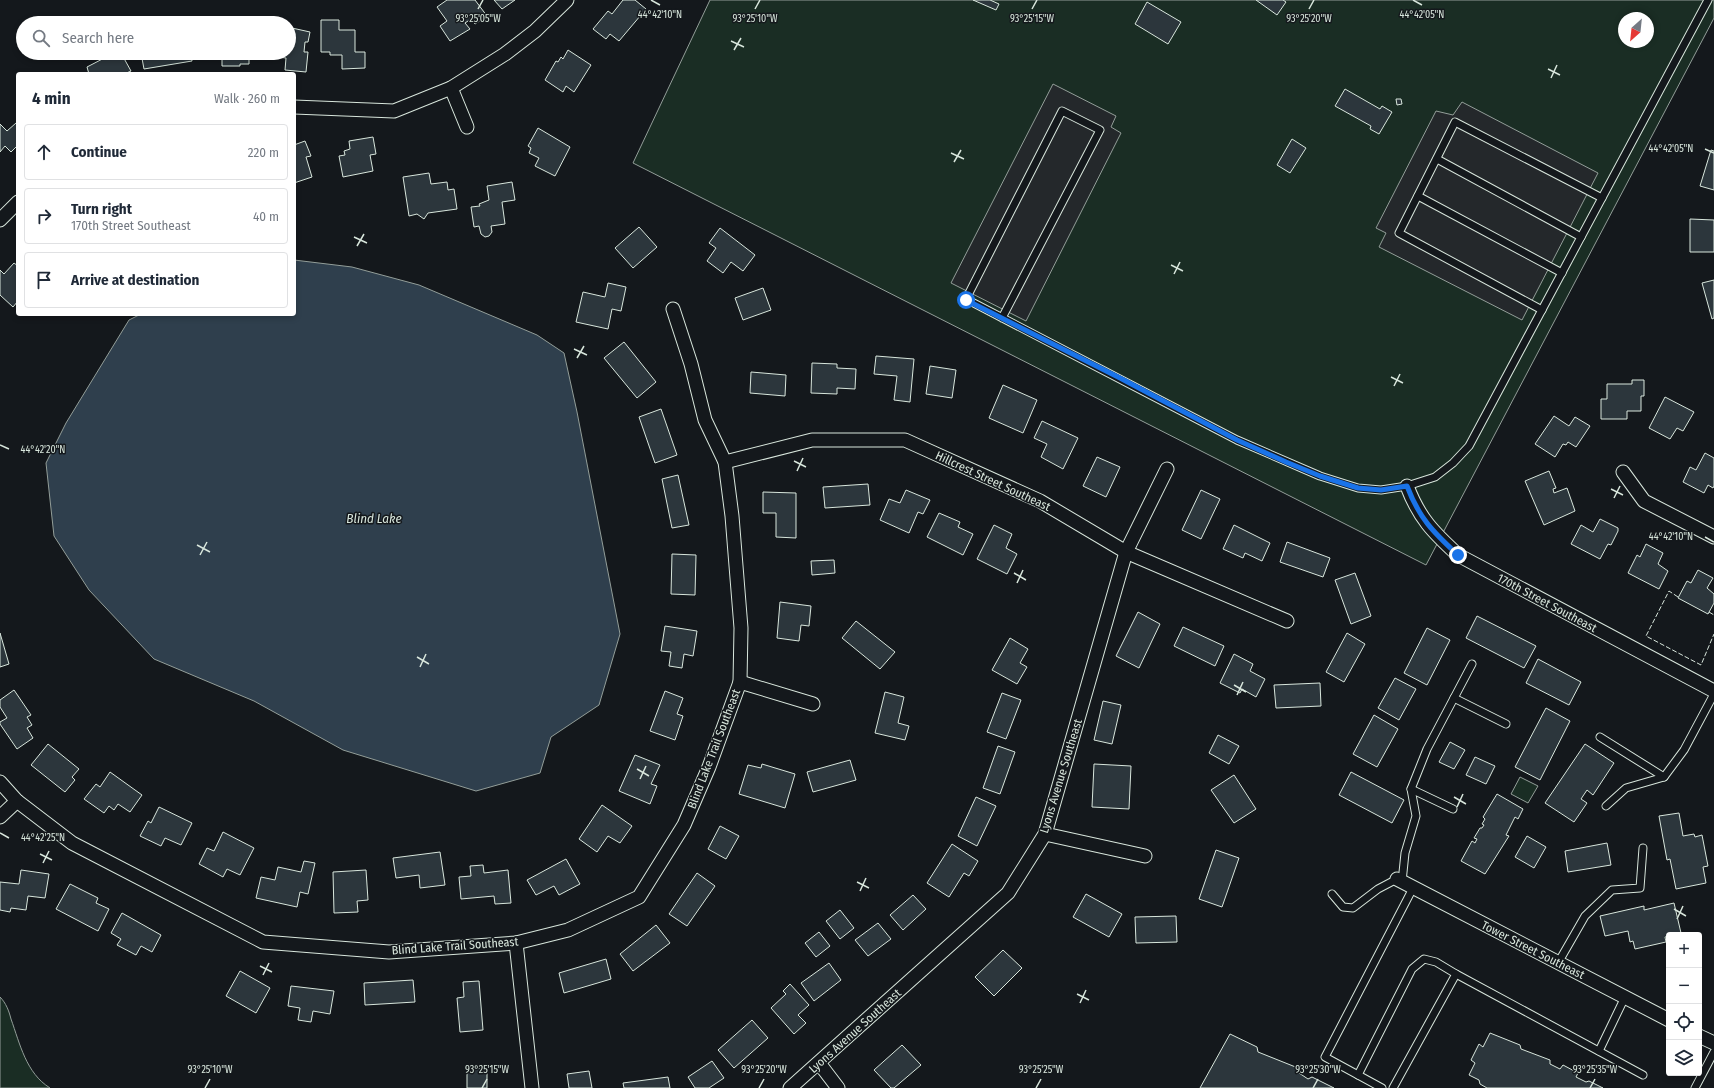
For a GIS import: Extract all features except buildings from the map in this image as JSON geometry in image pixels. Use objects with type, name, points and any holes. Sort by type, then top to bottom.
[{"type":"street","points":[[296,107],[394,111],[451,88],[504,54],[529,36],[567,0]]},
{"type":"street","points":[[451,88],[467,127]]},
{"type":"street","points":[[0,220],[16,204]]},
{"type":"street","name":"Blind Lake Trail Southeast","points":[[0,782],[17,801],[72,843],[263,942],[389,952],[516,943],[568,930],[639,897],[684,825],[709,767],[740,682],[740,620],[732,516],[725,462],[705,420],[691,364],[673,310]]},
{"type":"street","name":"Hillcrest Street Southeast","points":[[725,462],[812,440],[905,440],[1040,501],[1126,552],[1288,622]]},
{"type":"street","name":"Lyons Avenue Southeast","points":[[790,1088],[1008,893],[1045,834],[1126,552],[1167,469]]},
{"type":"street","points":[[1623,472],[1644,501],[1714,537]]},
{"type":"street","name":"170th Street Southeast","points":[[1407,486],[1414,504],[1431,531],[1458,555],[1714,692]]},
{"type":"street","points":[[740,682],[813,704]]},
{"type":"street","points":[[0,817],[17,801]]},
{"type":"street","points":[[1045,834],[1145,856]]},
{"type":"street","name":"Tower Street Southeast","points":[[1404,883],[1666,1018]]},
{"type":"street","points":[[516,943],[532,1088]]},
{"type":"street","points":[[1702,1038],[1714,1044]]},
{"type":"street","points":[[819,1063],[838,1088]]},
{"type":"lane","points":[[1002,318],[1100,130],[1062,111],[966,300],[1237,440],[1293,465],[1358,488],[1381,490],[1407,486],[1435,477],[1453,463],[1469,446],[1708,0]]},
{"type":"lane","points":[[1542,310],[1398,233],[1455,122],[1602,198]]},
{"type":"lane","points":[[1437,159],[1581,237]]},
{"type":"lane","points":[[1418,196],[1562,273]]},
{"type":"lane","points":[[1382,1088],[1325,1058],[1404,883],[1405,853],[1416,816],[1411,789],[1427,750],[1472,664]]},
{"type":"lane","points":[[1606,806],[1626,788],[1664,777],[1684,750],[1714,692]]},
{"type":"lane","points":[[1454,698],[1506,724]]},
{"type":"lane","points":[[1600,737],[1664,777]]},
{"type":"lane","points":[[1411,789],[1453,810]]},
{"type":"lane","points":[[1558,963],[1585,916],[1612,890],[1640,888],[1643,848]]},
{"type":"lane","points":[[1332,894],[1343,907],[1353,908],[1378,889],[1404,883]]},
{"type":"lane","points":[[1358,1075],[1412,969],[1424,959],[1436,962],[1643,1075]]},
{"type":"lane","points":[[1393,1088],[1456,974]]},
{"type":"lane","points":[[1599,1051],[1625,997]]},
{"type":"lane","points":[[1695,1088],[1714,1052]]},
{"type":"green space","points":[[710,0],[1714,0],[1714,18],[1426,565],[633,163]]},
{"type":"green space","points":[[1520,777],[1538,786],[1528,803],[1511,794]]},
{"type":"green space","points":[[0,997],[8,1010],[29,1066],[42,1082],[50,1088],[0,1088]]},
{"type":"shaded area","points":[[1053,84],[1116,116],[1111,127],[1121,133],[1026,321],[951,283]]},
{"type":"shaded area","points":[[1462,102],[1598,173],[1522,320],[1379,247],[1386,233],[1376,228],[1436,111],[1453,115]]},
{"type":"water","name":"Blind Lake","points":[[296,260],[352,267],[419,285],[537,335],[564,353],[577,412],[620,634],[599,705],[551,737],[540,773],[476,791],[343,750],[254,701],[154,659],[89,590],[54,536],[46,463],[66,423],[129,320],[137,316],[296,316]]},
{"type":"fence","points":[[1678,597],[1669,591],[1646,636],[1701,665],[1714,634]]},
{"type":"fence","points":[[1709,612],[1714,615]]},
{"type":"route","points":[[966,300],[1120,378],[1237,440],[1286,462],[1320,476],[1358,488],[1381,490],[1407,486],[1414,504],[1431,531],[1458,555]]}]
